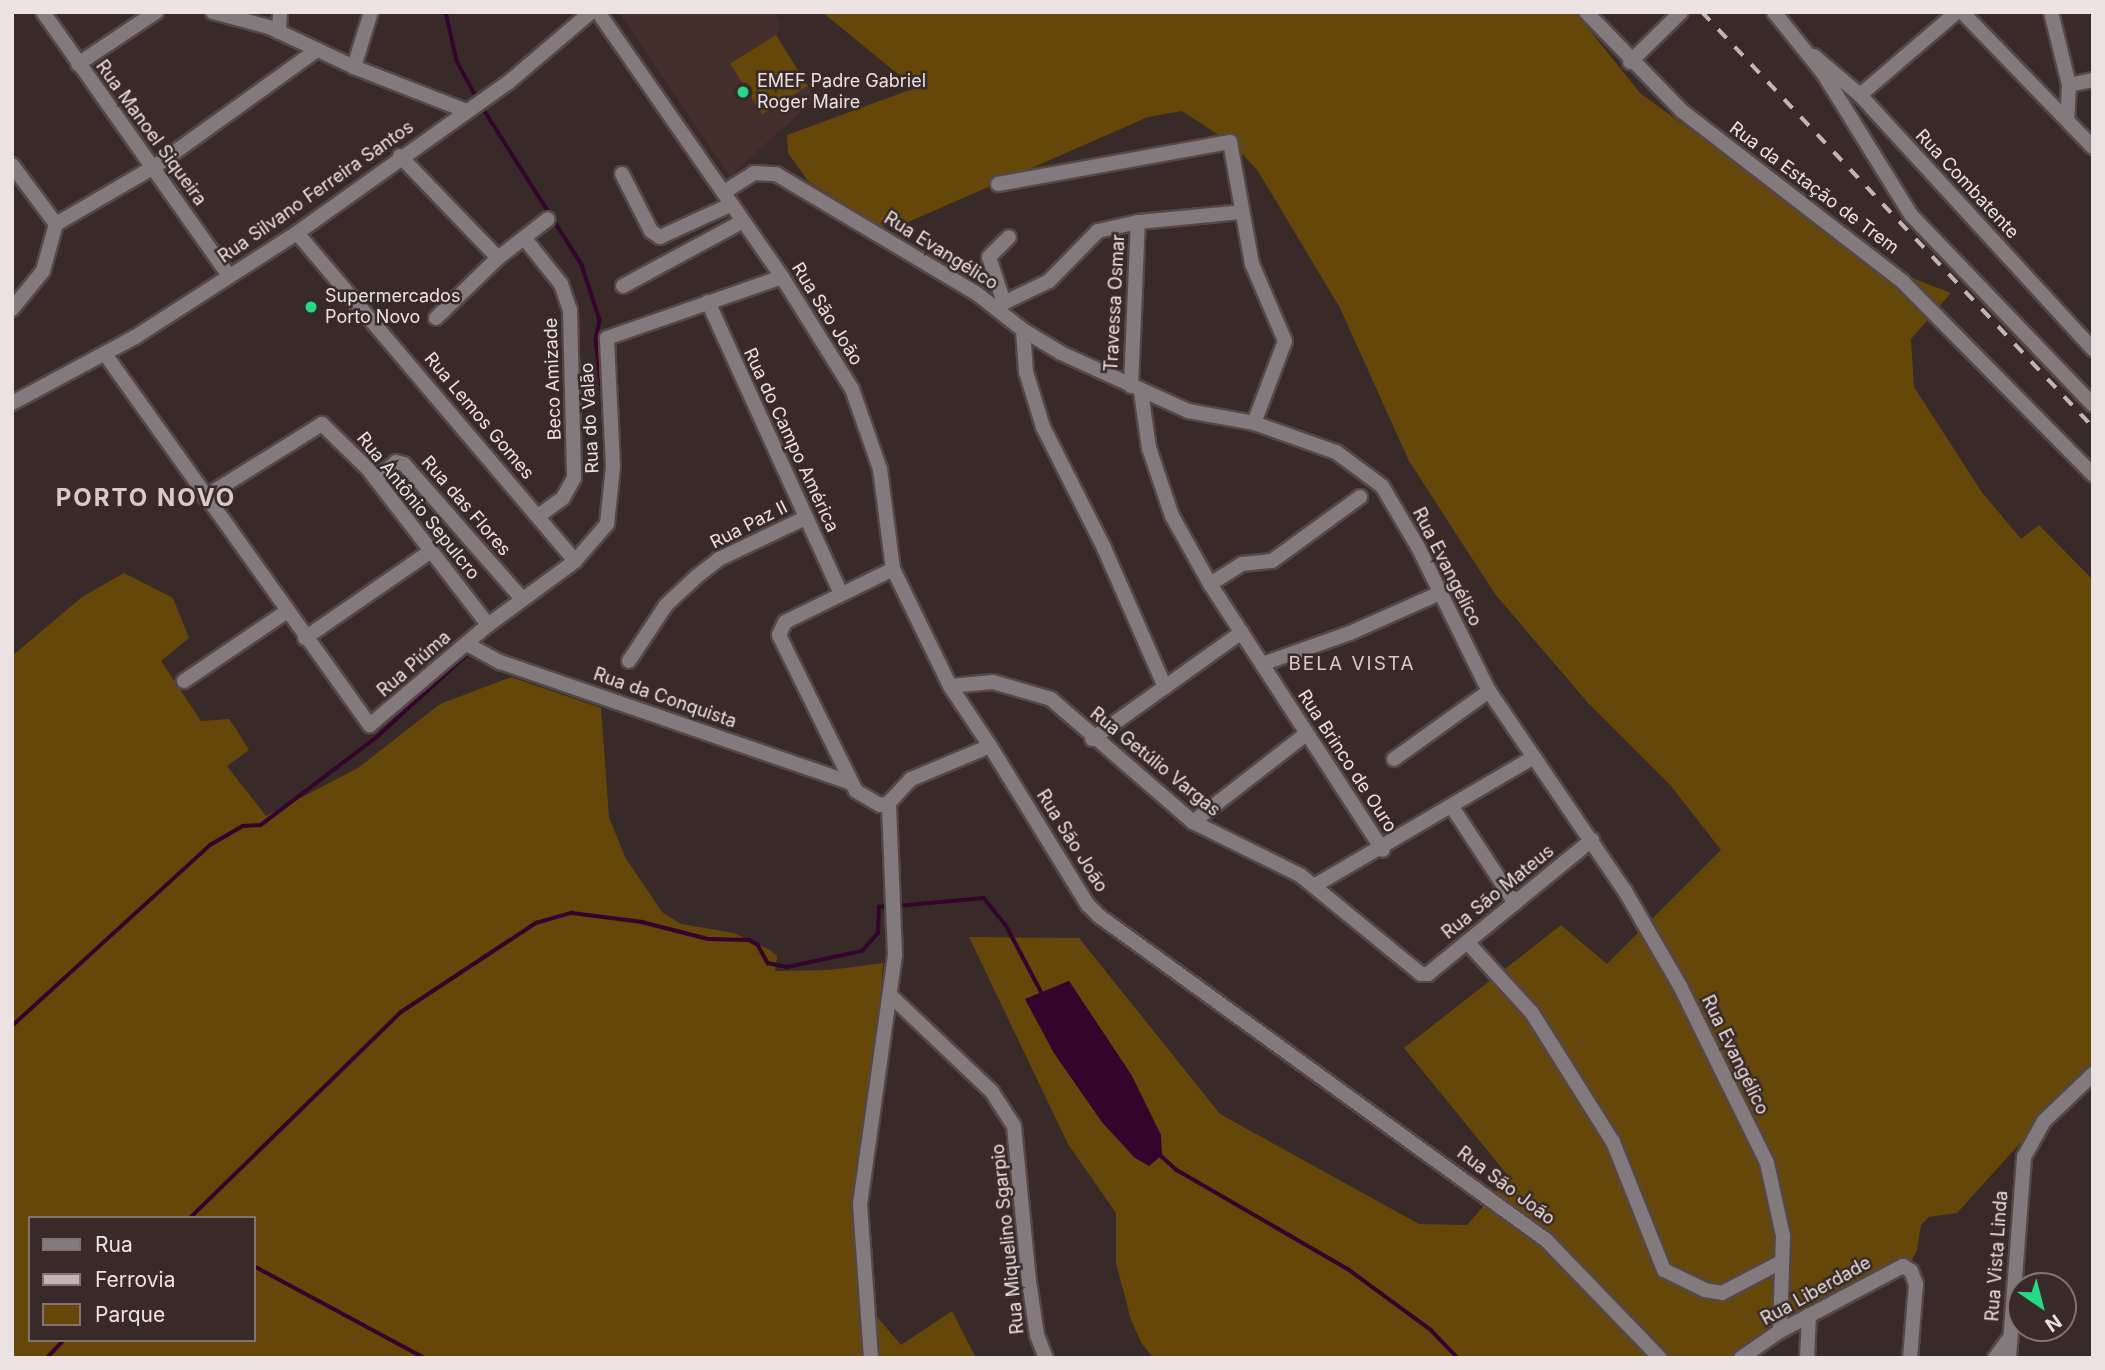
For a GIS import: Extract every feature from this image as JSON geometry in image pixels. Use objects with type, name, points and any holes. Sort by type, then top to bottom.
[{"type":"street","name":"Rua Manoel Siqueira","points":[[43,12],[229,276]]},
{"type":"street","points":[[78,64],[156,12]]},
{"type":"street","points":[[213,12],[279,32],[354,67],[466,111]]},
{"type":"street","points":[[279,32],[280,12]]},
{"type":"street","points":[[354,67],[371,12]]},
{"type":"street","name":"Rua Silvano Ferreira Santos","points":[[12,403],[105,354],[297,233],[400,156],[509,82],[591,12]]},
{"type":"street","name":"Rua São João","points":[[598,12],[728,198],[834,357],[868,429],[880,469],[894,569],[950,686],[1088,905],[1099,916],[1546,1240],[1660,1358]]},
{"type":"street","points":[[1586,12],[1630,62],[1681,12]]},
{"type":"street","points":[[1774,12],[1807,50],[1911,215],[2093,405]]},
{"type":"street","points":[[1860,95],[1960,12],[2093,147]]},
{"type":"street","points":[[2051,12],[2069,85],[2067,119]]},
{"type":"street","points":[[12,309],[43,271],[55,224],[154,167],[317,50]]},
{"type":"street","name":"Rua Combatente","points":[[1807,50],[1860,95],[2093,349]]},
{"type":"street","name":"Rua da Estação de Trem","points":[[1630,62],[1682,111],[1861,246],[1971,349],[2093,475]]},
{"type":"street","points":[[2069,85],[2093,80]]},
{"type":"street","points":[[998,184],[1225,140],[1235,152],[1242,212],[1256,280],[1285,341],[1254,423]]},
{"type":"street","points":[[400,156],[498,258]]},
{"type":"street","points":[[12,165],[55,224]]},
{"type":"street","name":"Rua Evangélico","points":[[622,174],[651,231],[660,237],[728,198],[754,173],[776,174],[999,305],[1023,330],[1136,389],[1188,411],[1254,423],[1336,452],[1373,478],[1412,536],[1489,691],[1592,840],[1680,986],[1767,1163],[1780,1212],[1780,1331]]},
{"type":"street","points":[[1009,237],[989,257],[999,305],[1049,281],[1098,231],[1138,222],[1242,212]]},
{"type":"street","points":[[436,318],[498,258],[548,219]]},
{"type":"street","points":[[623,286],[743,221]]},
{"type":"street","name":"Travessa Osmar","points":[[1136,389],[1138,222]]},
{"type":"street","name":"Rua Lemos Gomes","points":[[297,233],[575,561]]},
{"type":"street","name":"Beco Amizade","points":[[525,239],[561,284],[570,310],[574,478],[563,498],[537,516]]},
{"type":"street","name":"Rua do Valão","points":[[488,625],[575,561],[607,524],[612,503],[607,338],[782,277]]},
{"type":"street","name":"Rua do Campo América","points":[[708,302],[841,594]]},
{"type":"street","points":[[1023,330],[1026,372],[1043,427],[1099,536],[1165,687]]},
{"type":"street","points":[[105,354],[305,638],[431,551]]},
{"type":"street","name":"Rua Brinco de Ouro","points":[[1136,389],[1157,476],[1172,516],[1210,584],[1383,850]]},
{"type":"street","name":"Rua Antônio Sepulcro","points":[[205,497],[322,424],[376,479],[488,625]]},
{"type":"street","name":"Rua das Flores","points":[[376,479],[396,462],[404,464],[522,599]]},
{"type":"street","points":[[1210,584],[1242,564],[1272,561],[1360,497]]},
{"type":"street","name":"Rua Paz II","points":[[628,661],[666,605],[696,577],[719,559],[805,518]]},
{"type":"street","points":[[889,803],[871,803],[852,783],[779,635],[785,622],[894,569]]},
{"type":"street","points":[[1262,664],[1350,633],[1440,593]]},
{"type":"street","points":[[184,681],[286,612]]},
{"type":"street","name":"Rua Piúma","points":[[305,638],[363,720],[370,724],[381,719],[488,625]]},
{"type":"street","points":[[1092,739],[1242,632]]},
{"type":"street","name":"Rua da Conquista","points":[[467,644],[500,662],[852,783]]},
{"type":"street","name":"Rua Getúlio Vargas","points":[[950,686],[993,682],[1041,692],[1092,739],[1193,822],[1285,867],[1314,886],[1415,972],[1428,974]]},
{"type":"street","points":[[1394,759],[1489,691]]},
{"type":"street","points":[[1193,822],[1306,734]]},
{"type":"street","points":[[871,1358],[860,1204],[895,955],[889,803],[911,779],[990,746]]},
{"type":"street","name":"Rua Brinco de Ouro","points":[[1314,886],[1383,850],[1534,757]]},
{"type":"street","points":[[1452,807],[1515,902]]},
{"type":"street","name":"Rua São Mateus","points":[[1428,974],[1592,840]]},
{"type":"street","points":[[1467,942],[1532,1013],[1613,1142],[1664,1270],[1705,1290],[1722,1293],[1781,1262]]},
{"type":"street","name":"Rua Miquelino Sgarpio","points":[[891,996],[992,1092],[1014,1126],[1033,1308],[1046,1358]]},
{"type":"street","name":"Rua Vista Linda","points":[[2015,1272],[2024,1157],[2044,1121],[2093,1074]]},
{"type":"street","name":"Rua Liberdade","points":[[1741,1358],[1780,1331],[1897,1268],[1911,1271],[1916,1284],[1910,1358]]},
{"type":"street","points":[[1807,1358],[1809,1315]]},
{"type":"street","points":[[1995,1358],[2007,1341]]},
{"type":"shaded area","name":"EMEF Padre Gabriel Roger Maire","points":[[619,12],[774,12],[780,21],[776,35],[816,98],[730,176]]},
{"type":"shaded area","points":[[1069,981],[1132,1076],[1161,1135],[1162,1155],[1149,1166],[1135,1158],[1102,1122],[1054,1053],[1025,999]]},
{"type":"green space","points":[[822,12],[1575,12],[1640,93],[1873,263],[1951,293],[1911,339],[1914,387],[1981,491],[2021,539],[2039,525],[2093,580],[2093,1063],[1957,1213],[1929,1217],[1921,1225],[1917,1250],[1904,1276],[1751,1358],[1154,1358],[1142,1344],[1131,1320],[1116,1263],[1116,1213],[1068,1144],[969,937],[1079,938],[1220,1114],[1419,1224],[1467,1225],[1509,1177],[1404,1048],[1561,925],[1607,964],[1721,850],[1671,786],[1589,704],[1495,594],[1409,461],[1340,308],[1258,171],[1234,145],[1182,111],[1148,117],[906,223],[880,226],[808,181],[788,153],[787,135],[915,88]],"holes":[[[1069,981],[1132,1076],[1135,1158],[1102,1122],[1054,1053],[1025,999]]]},
{"type":"green space","points":[[776,35],[808,86],[762,114],[730,64]]},
{"type":"green space","points":[[124,573],[173,598],[189,638],[161,661],[201,721],[229,719],[236,729],[249,750],[227,766],[266,816],[358,768],[440,704],[511,677],[601,708],[609,817],[625,857],[662,912],[681,924],[734,933],[770,950],[777,956],[775,971],[830,970],[883,963],[859,1285],[868,1306],[901,1345],[952,1311],[976,1358],[12,1358],[12,656],[82,597]]},
{"type":"waterway","points":[[446,12],[457,61],[477,98]]},
{"type":"waterway","points":[[481,105],[582,265],[600,320],[596,340],[604,403]]},
{"type":"waterway","points":[[12,1026],[210,845],[243,826],[261,825],[377,737],[470,652]]},
{"type":"waterway","points":[[897,906],[984,898],[1006,925],[1043,995]]},
{"type":"waterway","points":[[192,1216],[401,1012],[536,923],[572,913],[642,922],[708,939],[749,940],[758,945],[768,963],[787,967],[862,951],[878,933],[879,907],[889,906]]},
{"type":"waterway","points":[[1159,1154],[1177,1170],[1348,1269],[1431,1330],[1458,1358]]},
{"type":"waterway","points":[[256,1267],[425,1358]]},
{"type":"waterway","points":[[47,1358],[62,1342]]},
{"type":"railway","points":[[1702,12],[2093,427]]},
{"type":"place","name":"EMEF Padre Gabriel Roger Maire","points":[[743,92]]},
{"type":"place","name":"Supermercados Porto Novo","points":[[311,307]]},
{"type":"district","name":"PORTO NOVO","points":[[146,498]]},
{"type":"district","name":"BELA VISTA","points":[[1352,664]]}]
